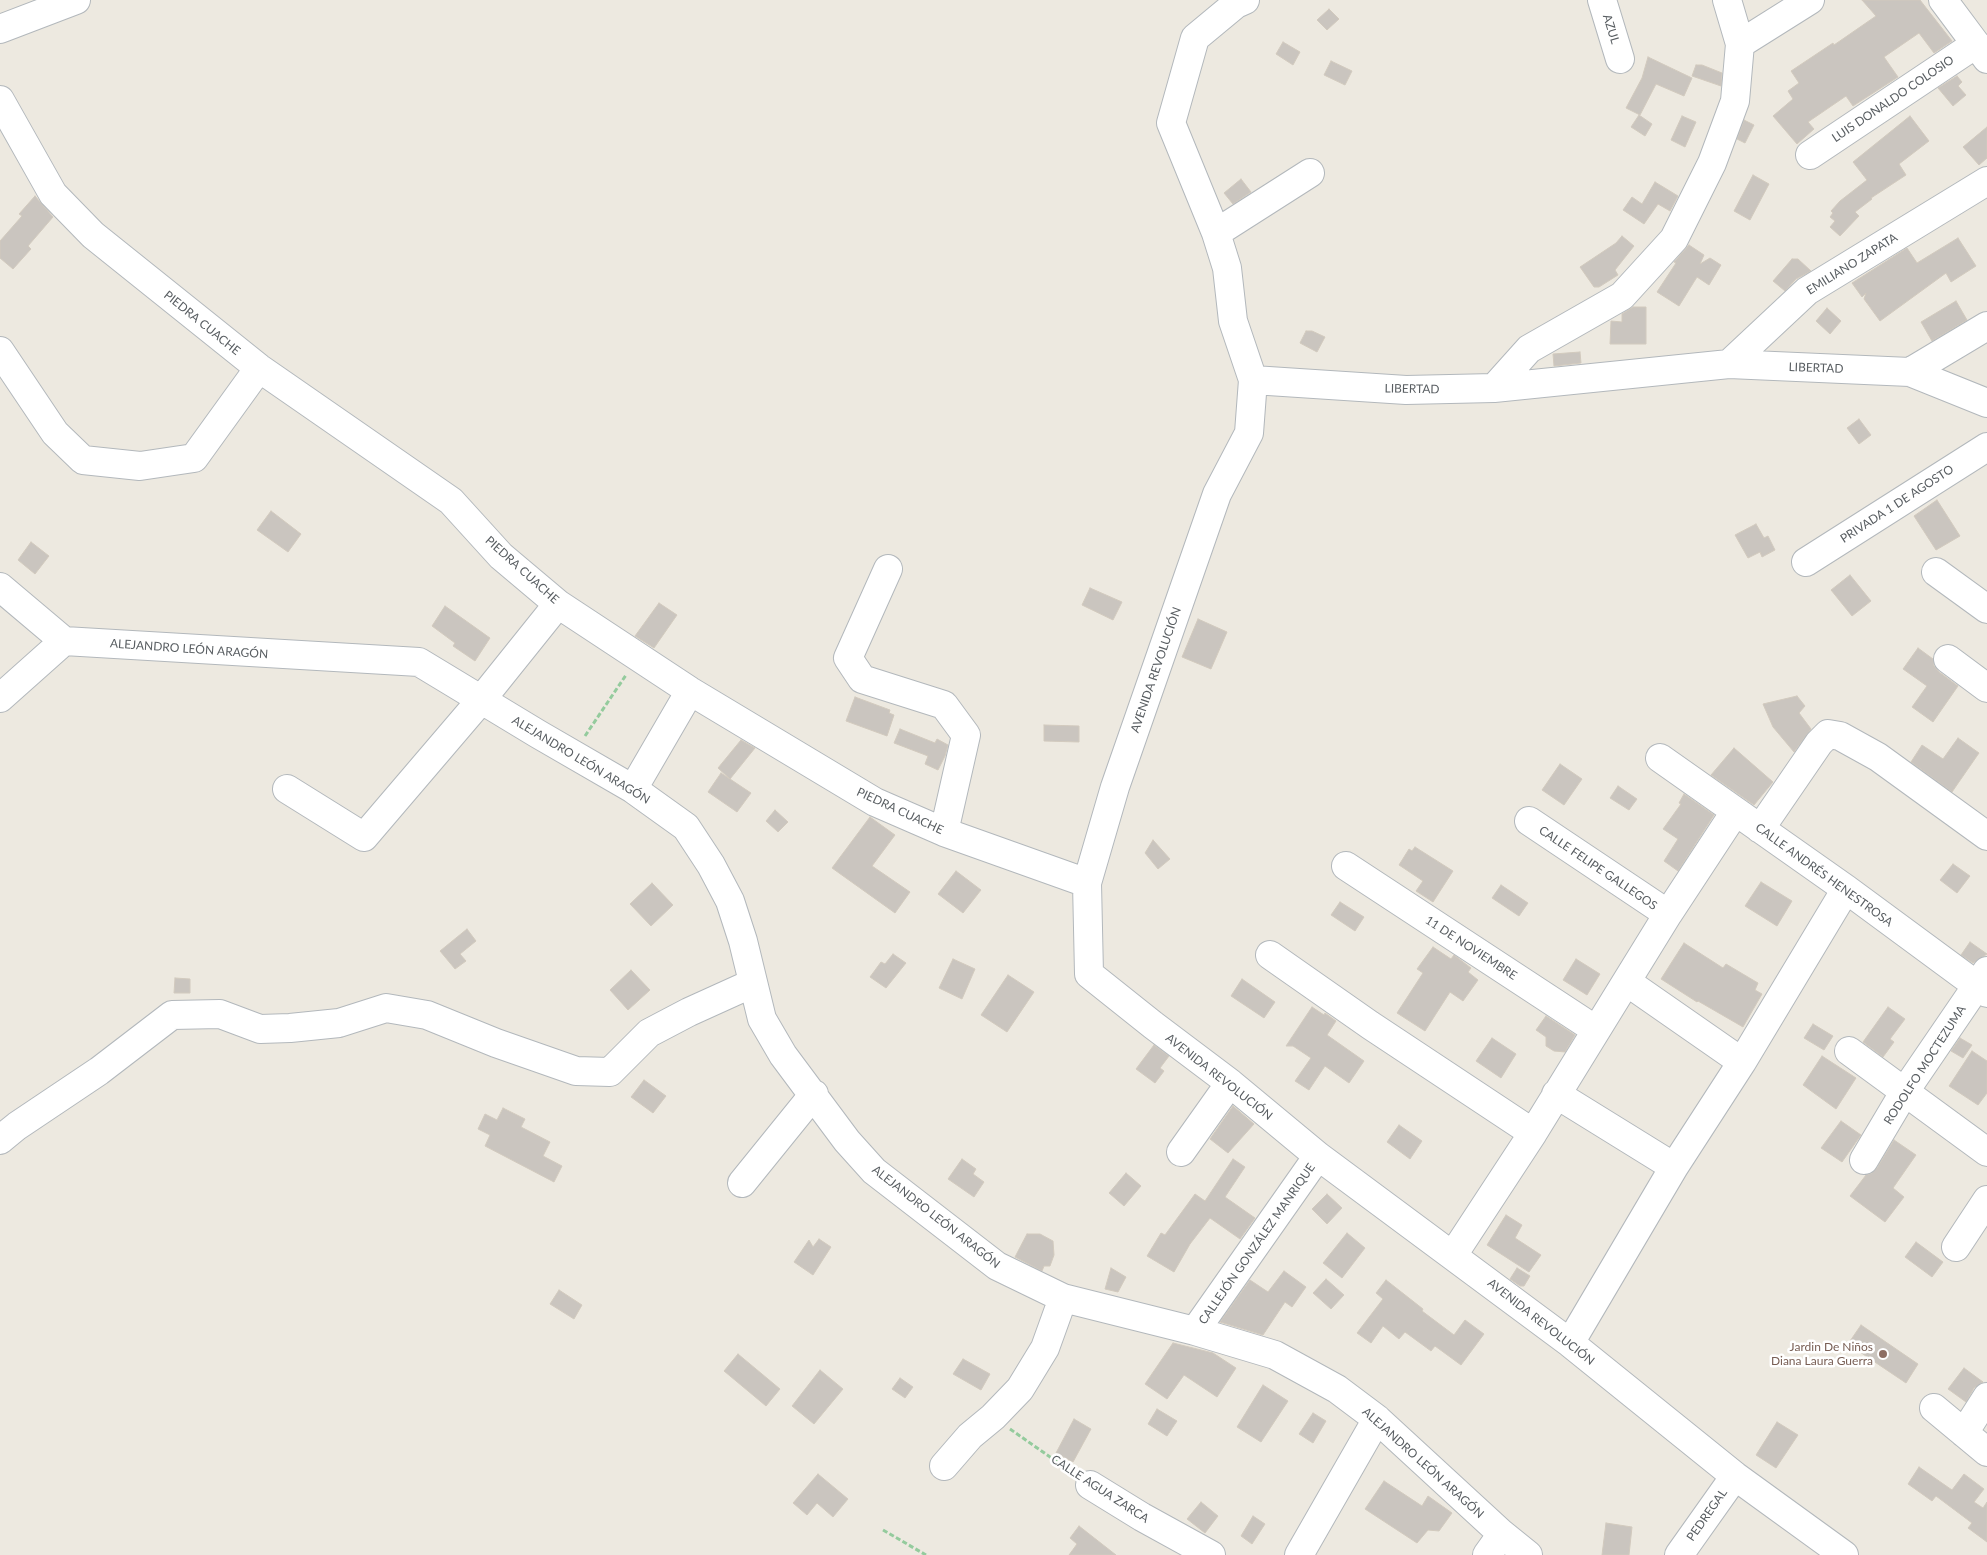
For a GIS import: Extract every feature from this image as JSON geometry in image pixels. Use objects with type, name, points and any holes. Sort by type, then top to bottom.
[{"type":"street","points":[[0,29],[76,0]]},
{"type":"street","points":[[1245,0],[1236,4],[1195,38],[1171,123],[1216,233],[1227,268],[1234,321],[1253,380]]},
{"type":"street","name":"AZUL","points":[[1602,0],[1620,59]]},
{"type":"street","points":[[1494,388],[1529,350],[1622,296],[1674,239],[1712,163],[1735,102],[1740,44],[1727,0]]},
{"type":"street","points":[[1740,44],[1810,0]]},
{"type":"street","points":[[1943,0],[1981,51]]},
{"type":"street","name":"LUIS DONALDO COLOSIO","points":[[1810,155],[1981,51]]},
{"type":"street","name":"PIEDRA CUACHE","points":[[0,100],[53,194],[93,235],[259,368],[451,501],[501,556],[558,604],[690,691],[875,802],[944,832],[1087,883]]},
{"type":"street","points":[[1216,233],[1310,173]]},
{"type":"street","name":"EMILIANO ZAPATA","points":[[1729,364],[1807,291],[1987,181]]},
{"type":"street","points":[[1910,372],[1987,326]]},
{"type":"street","points":[[0,352],[55,433],[83,460],[140,466],[194,458],[259,368]]},
{"type":"street","name":"LIBERTAD","points":[[1253,380],[1406,390],[1494,388],[1729,364],[1910,372],[1987,403]]},
{"type":"street","name":"AVENIDA REVOLUCIÓN","points":[[1253,380],[1249,433],[1214,503],[1115,786],[1087,883],[1089,974],[1152,1026],[1230,1083],[1318,1156],[1454,1255],[1570,1343],[1735,1476],[1844,1555]]},
{"type":"street","name":"PRIVADA 1 DE AGOSTO","points":[[1806,562],[1987,447]]},
{"type":"street","points":[[888,569],[848,658],[862,679],[944,705],[966,735],[944,832]]},
{"type":"street","points":[[1936,572],[1987,609]]},
{"type":"street","points":[[0,587],[64,641],[0,698]]},
{"type":"street","points":[[287,789],[364,837],[481,700],[558,604]]},
{"type":"street","name":"ALEJANDRO LEÓN ARAGÓN","points":[[64,641],[419,662],[633,789],[686,827],[712,865],[730,901],[743,941],[762,1019],[783,1055],[814,1094],[847,1141],[874,1171],[997,1266],[1062,1298],[1195,1331],[1275,1355],[1337,1389],[1377,1419],[1494,1544],[1528,1555]]},
{"type":"street","points":[[1948,659],[1987,688]]},
{"type":"street","points":[[633,789],[690,691]]},
{"type":"street","points":[[1760,829],[1819,743],[1828,734],[1840,736],[1878,757],[1987,836]]},
{"type":"street","name":"CALLE ANDRÉS HENESTROSA","points":[[1660,758],[1735,812],[1984,983]]},
{"type":"street","points":[[1454,1255],[1533,1133],[1668,914],[1735,812]]},
{"type":"street","name":"CALLE FELIPE GALLEGOS","points":[[1529,821],[1668,914]]},
{"type":"street","name":"11 DE NOVIEMBRE","points":[[1346,866],[1596,1030]]},
{"type":"street","points":[[1570,1343],[1674,1167],[1742,1062],[1846,889]]},
{"type":"street","points":[[1270,955],[1370,1025],[1533,1133]]},
{"type":"street","points":[[1627,982],[1742,1062]]},
{"type":"street","points":[[0,1140],[17,1126],[99,1071],[172,1015],[220,1014],[260,1029],[339,1023],[386,1008],[427,1015],[496,1043],[576,1071],[610,1072],[648,1033],[753,983]]},
{"type":"street","name":"RODOLFO MOCTEZUMA","points":[[1864,1160],[1905,1091],[1984,983]]},
{"type":"street","points":[[1848,1051],[1987,1152]]},
{"type":"street","points":[[1181,1152],[1230,1083]]},
{"type":"street","points":[[742,1183],[814,1094]]},
{"type":"street","points":[[1556,1094],[1674,1167]]},
{"type":"street","name":"CALLEJÓN GONZÁLEZ MANRIQUE","points":[[1195,1331],[1318,1156]]},
{"type":"street","points":[[1956,1247],[1987,1200]]},
{"type":"street","points":[[944,1466],[970,1436],[993,1417],[1020,1389],[1045,1348],[1062,1298]]},
{"type":"street","points":[[1964,1433],[1987,1397]]},
{"type":"street","points":[[1934,1408],[1987,1452]]},
{"type":"street","points":[[1299,1555],[1377,1419]]},
{"type":"street","name":"PEDREGAL","points":[[1679,1555],[1735,1476]]},
{"type":"street","name":"CALLE AGUA ZARCA","points":[[1090,1485],[1142,1517],[1211,1555]]},
{"type":"path","points":[[572,754],[638,658]]},
{"type":"path","name":"CALLE AGUA ZARCA","points":[[993,1417],[1090,1485]]},
{"type":"path","points":[[883,1530],[926,1555]]},
{"type":"building","points":[[1862,0],[1920,0],[1952,41],[1934,53],[1919,33],[1884,57],[1898,77],[1853,106],[1846,96],[1808,122],[1814,129],[1797,144],[1773,116],[1793,99],[1788,91],[1799,83],[1791,71],[1833,43],[1834,45],[1876,16]]},
{"type":"building","points":[[1329,9],[1339,19],[1327,30],[1317,20]]},
{"type":"building","points":[[1283,42],[1300,52],[1293,65],[1276,54]]},
{"type":"building","points":[[1648,57],[1692,78],[1684,96],[1656,84],[1640,115],[1626,108],[1642,78]]},
{"type":"building","points":[[1331,61],[1352,71],[1345,85],[1324,75]]},
{"type":"building","points":[[1696,65],[1702,65],[1722,73],[1721,86],[1692,76]]},
{"type":"building","points":[[1957,76],[1962,82],[1958,86],[1966,95],[1953,106],[1938,88]]},
{"type":"building","points":[[1639,115],[1652,124],[1645,136],[1631,127]]},
{"type":"building","points":[[1682,116],[1696,122],[1685,147],[1671,140]]},
{"type":"building","points":[[1910,116],[1929,141],[1899,164],[1906,175],[1871,198],[1855,212],[1859,216],[1840,236],[1830,227],[1835,221],[1830,217],[1833,213],[1831,211],[1840,201],[1867,180],[1853,162]]},
{"type":"building","points":[[1744,120],[1754,125],[1745,143],[1737,139]]},
{"type":"building","points":[[1987,127],[1987,158],[1979,165],[1963,147]]},
{"type":"building","points":[[1753,175],[1769,184],[1750,220],[1734,211]]},
{"type":"building","points":[[1241,179],[1251,192],[1233,204],[1224,193]]},
{"type":"building","points":[[1655,182],[1678,196],[1670,211],[1658,204],[1644,224],[1623,210],[1632,197],[1642,204]]},
{"type":"building","points":[[35,196],[53,217],[28,246],[31,249],[13,269],[0,258],[0,241],[22,216],[19,214]]},
{"type":"building","points":[[1622,236],[1634,246],[1615,270],[1618,275],[1599,287],[1594,287],[1580,267],[1616,243]]},
{"type":"building","points":[[1958,238],[1976,266],[1951,282],[1946,273],[1880,321],[1864,299],[1866,293],[1862,297],[1852,283],[1907,248],[1917,263]]},
{"type":"building","points":[[1689,245],[1704,255],[1700,264],[1710,258],[1721,265],[1709,285],[1697,277],[1679,306],[1657,292],[1676,263],[1674,262]]},
{"type":"building","points":[[1792,259],[1798,259],[1811,271],[1796,279],[1785,291],[1773,281]]},
{"type":"building","points":[[1956,301],[1967,320],[1932,341],[1921,322]]},
{"type":"building","points":[[1633,307],[1646,307],[1646,344],[1610,344],[1611,321],[1622,322],[1622,314]]},
{"type":"building","points":[[1827,308],[1841,321],[1830,334],[1816,321]]},
{"type":"building","points":[[1306,331],[1312,331],[1325,337],[1317,352],[1300,343]]},
{"type":"building","points":[[1580,352],[1581,363],[1554,366],[1553,354]]},
{"type":"building","points":[[1859,419],[1871,435],[1859,444],[1847,428]]},
{"type":"building","points":[[1937,500],[1960,536],[1936,550],[1914,516]]},
{"type":"building","points":[[271,511],[301,534],[288,552],[257,530]]},
{"type":"building","points":[[1756,524],[1764,538],[1768,536],[1775,550],[1762,557],[1760,552],[1748,558],[1735,535]]},
{"type":"building","points":[[31,542],[49,556],[35,574],[18,560]]},
{"type":"building","points":[[1850,575],[1871,601],[1852,616],[1831,590]]},
{"type":"building","points":[[1090,588],[1122,602],[1113,620],[1082,605]]},
{"type":"building","points":[[659,603],[677,615],[654,648],[635,636]]},
{"type":"building","points":[[445,606],[490,638],[475,661],[453,646],[455,643],[432,626]]},
{"type":"building","points":[[1198,619],[1227,632],[1211,669],[1182,657]]},
{"type":"building","points":[[1918,648],[1933,659],[1934,666],[1939,672],[1958,686],[1933,722],[1912,707],[1927,686],[1903,669]]},
{"type":"building","points":[[1797,696],[1805,706],[1799,713],[1811,729],[1794,752],[1773,727],[1763,704]]},
{"type":"building","points":[[855,697],[890,710],[889,713],[894,715],[887,736],[846,721]]},
{"type":"building","points":[[1044,725],[1079,726],[1079,742],[1044,741]]},
{"type":"building","points":[[900,729],[935,743],[937,739],[948,745],[938,770],[925,764],[928,756],[894,743]]},
{"type":"building","points":[[1958,738],[1979,753],[1952,792],[1911,762],[1922,745],[1943,759]]},
{"type":"building","points":[[741,740],[755,748],[730,779],[718,768]]},
{"type":"building","points":[[1734,748],[1773,782],[1754,805],[1711,775]]},
{"type":"building","points":[[1560,764],[1582,779],[1564,805],[1542,790]]},
{"type":"building","points":[[721,773],[751,793],[737,812],[708,792]]},
{"type":"building","points":[[1618,786],[1637,799],[1629,810],[1610,798]]},
{"type":"building","points":[[1684,794],[1714,815],[1678,871],[1664,861],[1678,839],[1663,829],[1681,804],[1679,803]]},
{"type":"building","points":[[775,810],[788,822],[778,832],[766,821]]},
{"type":"building","points":[[870,817],[895,835],[872,866],[910,892],[895,913],[832,868]]},
{"type":"building","points":[[1153,840],[1170,859],[1158,869],[1145,853]]},
{"type":"building","points":[[1415,847],[1453,871],[1433,902],[1416,891],[1423,881],[1399,865],[1409,849],[1412,851]]},
{"type":"building","points":[[1953,864],[1970,876],[1957,893],[1940,880]]},
{"type":"building","points":[[956,871],[981,890],[963,913],[938,894]]},
{"type":"building","points":[[1761,882],[1792,901],[1777,926],[1745,906]]},
{"type":"building","points":[[652,883],[673,905],[651,926],[630,904]]},
{"type":"building","points":[[1501,885],[1528,903],[1519,916],[1492,898]]},
{"type":"building","points":[[1340,902],[1364,917],[1355,931],[1331,915]]},
{"type":"building","points":[[467,929],[476,941],[460,954],[466,961],[455,969],[440,951]]},
{"type":"building","points":[[1970,942],[1987,954],[1973,963],[1961,955]]},
{"type":"building","points":[[1684,943],[1723,968],[1726,964],[1758,983],[1755,990],[1762,994],[1743,1027],[1697,1002],[1661,979]]},
{"type":"building","points":[[1433,947],[1451,959],[1454,955],[1471,968],[1468,972],[1478,980],[1463,1001],[1450,992],[1425,1031],[1397,1013],[1423,973],[1417,969]]},
{"type":"building","points":[[893,954],[906,963],[886,988],[870,977],[881,962],[885,964]]},
{"type":"building","points":[[953,959],[975,969],[962,999],[939,988]]},
{"type":"building","points":[[1576,959],[1600,974],[1587,995],[1563,980]]},
{"type":"building","points":[[631,970],[650,990],[628,1010],[610,990]]},
{"type":"building","points":[[1008,975],[1034,992],[1007,1032],[981,1015]]},
{"type":"building","points":[[175,978],[190,979],[190,993],[174,993]]},
{"type":"building","points":[[1242,979],[1275,1002],[1264,1018],[1231,996]]},
{"type":"building","points":[[1312,1007],[1336,1021],[1327,1035],[1364,1061],[1349,1083],[1325,1066],[1309,1090],[1295,1081],[1311,1058],[1293,1046],[1286,1046]]},
{"type":"building","points":[[1888,1007],[1905,1019],[1890,1039],[1894,1042],[1883,1057],[1863,1042]]},
{"type":"building","points":[[1546,1016],[1575,1035],[1565,1052],[1554,1051],[1546,1046],[1546,1037],[1536,1030]]},
{"type":"building","points":[[1813,1024],[1833,1036],[1824,1050],[1804,1038]]},
{"type":"building","points":[[1492,1038],[1516,1054],[1501,1078],[1476,1061]]},
{"type":"building","points":[[1960,1038],[1972,1045],[1963,1058],[1951,1051]]},
{"type":"building","points":[[1154,1045],[1169,1056],[1160,1068],[1164,1071],[1155,1083],[1136,1069]]},
{"type":"building","points":[[1972,1051],[1987,1061],[1987,1093],[1978,1105],[1949,1086]]},
{"type":"building","points":[[1822,1056],[1856,1078],[1836,1109],[1803,1085]]},
{"type":"building","points":[[644,1080],[666,1096],[653,1113],[631,1097]]},
{"type":"building","points":[[1233,1106],[1254,1124],[1228,1153],[1210,1139]]},
{"type":"building","points":[[503,1108],[525,1119],[521,1127],[550,1142],[543,1156],[562,1166],[554,1182],[485,1146],[490,1135],[478,1129],[485,1114],[497,1120]]},
{"type":"building","points":[[1841,1121],[1861,1135],[1842,1162],[1821,1148]]},
{"type":"building","points":[[1399,1125],[1422,1141],[1410,1159],[1387,1142]]},
{"type":"building","points":[[1894,1140],[1916,1155],[1893,1188],[1904,1197],[1885,1222],[1850,1196],[1866,1175],[1872,1173],[1877,1168]]},
{"type":"building","points":[[962,1159],[976,1169],[973,1174],[984,1182],[974,1197],[948,1179]]},
{"type":"building","points":[[1233,1159],[1245,1167],[1225,1197],[1255,1218],[1240,1239],[1210,1218],[1190,1244],[1174,1272],[1147,1256],[1161,1233],[1165,1235],[1195,1194],[1205,1201]]},
{"type":"building","points":[[1126,1173],[1141,1186],[1124,1206],[1109,1193]]},
{"type":"building","points":[[1327,1194],[1342,1208],[1327,1224],[1312,1209]]},
{"type":"building","points":[[1506,1215],[1522,1225],[1515,1238],[1541,1255],[1529,1272],[1487,1245]]},
{"type":"building","points":[[1347,1233],[1365,1248],[1342,1278],[1323,1263]]},
{"type":"building","points":[[1027,1234],[1040,1234],[1053,1241],[1054,1255],[1050,1266],[1044,1266],[1042,1271],[1015,1257]]},
{"type":"building","points":[[819,1239],[831,1247],[813,1275],[794,1262],[809,1240],[813,1247]]},
{"type":"building","points":[[1916,1242],[1943,1262],[1932,1277],[1905,1257]]},
{"type":"building","points":[[1111,1268],[1126,1277],[1118,1292],[1105,1289]]},
{"type":"building","points":[[1517,1268],[1530,1276],[1524,1286],[1520,1286],[1510,1279]]},
{"type":"building","points":[[1284,1271],[1306,1287],[1292,1307],[1285,1302],[1263,1335],[1220,1322],[1250,1280],[1268,1292]]},
{"type":"building","points":[[1326,1279],[1344,1295],[1331,1309],[1313,1293]]},
{"type":"building","points":[[1386,1280],[1454,1335],[1465,1320],[1484,1334],[1461,1365],[1435,1346],[1431,1351],[1405,1332],[1399,1339],[1383,1326],[1371,1343],[1357,1333],[1383,1299],[1376,1293]]},
{"type":"building","points":[[559,1290],[582,1305],[574,1319],[550,1304]]},
{"type":"building","name":"Jardin De Niños Diana Laura Guerra","points":[[1861,1325],[1918,1364],[1906,1383],[1848,1344]]},
{"type":"building","points":[[1173,1343],[1213,1353],[1236,1368],[1217,1397],[1184,1375],[1167,1399],[1145,1384]]},
{"type":"building","points":[[738,1354],[780,1389],[766,1406],[724,1371]]},
{"type":"building","points":[[963,1359],[990,1374],[981,1390],[953,1374]]},
{"type":"building","points":[[1964,1368],[1983,1382],[1974,1388],[1966,1402],[1948,1389]]},
{"type":"building","points":[[820,1370],[843,1389],[814,1424],[792,1406]]},
{"type":"building","points":[[900,1378],[913,1387],[905,1398],[892,1389]]},
{"type":"building","points":[[1263,1385],[1288,1401],[1261,1442],[1237,1427]]},
{"type":"building","points":[[1157,1409],[1177,1421],[1167,1436],[1148,1424]]},
{"type":"building","points":[[1313,1413],[1326,1421],[1313,1443],[1299,1434]]},
{"type":"building","points":[[1074,1419],[1091,1429],[1073,1462],[1056,1453]]},
{"type":"building","points":[[1777,1422],[1798,1435],[1776,1468],[1756,1455]]},
{"type":"building","points":[[1919,1467],[1952,1490],[1964,1474],[1984,1489],[1974,1502],[1983,1508],[1987,1502],[1987,1542],[1968,1528],[1972,1523],[1936,1496],[1932,1501],[1908,1484]]},
{"type":"building","points":[[818,1474],[848,1499],[833,1517],[817,1503],[807,1515],[793,1503]]},
{"type":"building","points":[[1384,1481],[1422,1506],[1428,1496],[1452,1513],[1439,1531],[1428,1530],[1417,1543],[1365,1509]]},
{"type":"building","points":[[1201,1502],[1218,1516],[1205,1533],[1187,1519]]},
{"type":"building","points":[[1253,1516],[1265,1524],[1252,1544],[1241,1536]]},
{"type":"building","points":[[1606,1523],[1632,1527],[1629,1555],[1602,1555]]},
{"type":"building","points":[[1079,1526],[1116,1555],[1069,1555],[1077,1544],[1070,1538]]},
{"type":"place","name":"Jardin De Niños Diana Laura Guerra","points":[[1883,1354]]}]
